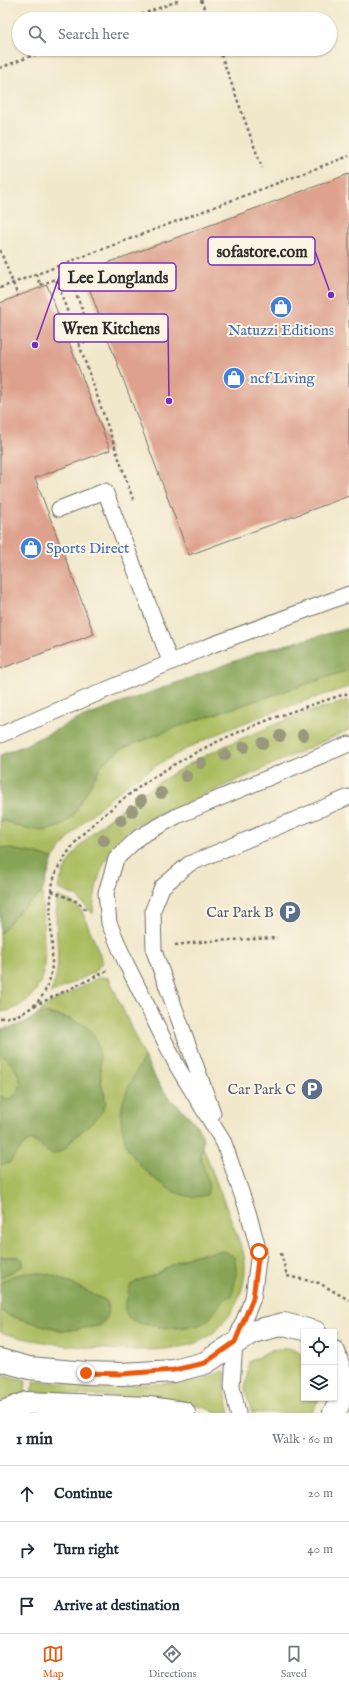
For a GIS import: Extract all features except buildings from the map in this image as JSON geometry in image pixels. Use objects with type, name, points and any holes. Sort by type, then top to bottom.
[{"type":"street","points":[[0,1360],[29,1368],[86,1373],[122,1374],[174,1370],[205,1363],[252,1332],[284,1324],[303,1329]]},
{"type":"street","points":[[334,1413],[338,1406],[343,1380],[337,1361]]},
{"type":"street","points":[[0,1413],[27,1403],[150,1408],[184,1413]]},
{"type":"lane","points":[[59,509],[105,491],[170,661]]},
{"type":"lane","points":[[0,736],[94,696],[170,661],[349,594]]},
{"type":"lane","points":[[224,1143],[177,1066],[126,963],[109,923],[106,894],[116,859],[139,837],[177,816],[349,744]]},
{"type":"lane","points":[[238,1413],[232,1386],[235,1342],[253,1298],[259,1252],[248,1212],[224,1143],[154,951],[153,910],[162,887],[189,864],[348,798]]},
{"type":"path","points":[[148,12],[180,0]]},
{"type":"path","points":[[201,0],[205,12]]},
{"type":"path","points":[[0,68],[31,56]]},
{"type":"path","points":[[222,56],[262,168]]},
{"type":"path","points":[[0,288],[349,156]]},
{"type":"path","points":[[0,250],[18,296]]},
{"type":"path","points":[[65,264],[93,339],[79,344]]},
{"type":"path","points":[[36,274],[40,285],[56,279],[133,499],[111,507]]},
{"type":"path","points":[[174,945],[209,941],[277,938]]},
{"type":"path","points":[[34,1006],[54,998],[100,974]]},
{"type":"green space","points":[[349,628],[349,670],[185,724],[121,749],[103,763],[72,817],[61,826],[45,831],[26,829],[6,821],[0,821],[0,755],[23,746],[76,720],[262,651]]},
{"type":"green space","points":[[349,670],[349,687],[267,714],[226,731],[186,749],[148,771],[112,796],[81,825],[53,859],[37,854],[0,847],[0,821],[6,821],[26,829],[61,826],[72,817],[103,763],[121,749],[185,724]]},
{"type":"green space","points":[[349,700],[349,730],[186,804],[147,819],[126,832],[118,840],[106,859],[95,891],[93,914],[76,896],[58,889],[67,865],[82,844],[100,826],[153,786],[187,765],[241,739],[296,716]]},
{"type":"green space","points":[[0,847],[37,854],[53,859],[42,893],[20,910],[0,934]]},
{"type":"green space","points":[[42,893],[44,969],[41,980],[38,987],[28,1000],[8,1011],[0,1012],[0,934],[20,910]]},
{"type":"green space","points":[[57,896],[70,901],[82,911],[103,962],[93,973],[50,994],[58,966],[56,916]]},
{"type":"green space","points":[[100,977],[109,978],[144,1057],[132,1080],[124,1101],[122,1122],[128,1148],[201,1160],[203,1147],[243,1251],[245,1266],[242,1289],[232,1311],[217,1329],[208,1337],[198,1342],[181,1347],[157,1350],[100,1349],[43,1342],[0,1332],[0,1310],[10,1316],[63,1331],[99,1326],[105,1320],[109,1306],[70,1283],[56,1277],[43,1274],[29,1273],[15,1276],[0,1283],[0,1278],[2,1276],[22,1266],[19,1257],[0,1257],[0,1164],[9,1163],[24,1144],[31,1140],[46,1151],[53,1154],[64,1150],[72,1140],[99,1114],[105,1094],[101,1082],[98,1048],[94,1038],[81,1024],[73,1020],[40,1013],[45,1006]],"holes":[[[219,1251],[232,1295],[224,1298],[200,1325],[177,1328],[161,1328],[130,1318],[134,1283],[156,1274],[182,1259],[197,1255],[209,1255]]]},
{"type":"green space","points":[[40,1013],[60,1016],[81,1023],[91,1031],[95,1037],[99,1050],[101,1084],[105,1097],[105,1105],[95,1120],[76,1136],[63,1151],[53,1154],[46,1151],[31,1140],[24,1144],[9,1163],[0,1164],[0,1096],[8,1100],[20,1089],[21,1082],[16,1070],[0,1053],[0,1029],[13,1027],[28,1021]]},
{"type":"green space","points":[[0,1053],[16,1070],[21,1082],[20,1089],[8,1100],[0,1096]]},
{"type":"green space","points":[[144,1057],[164,1091],[192,1119],[202,1136],[201,1160],[209,1186],[207,1195],[196,1197],[173,1191],[142,1167],[128,1149],[124,1138],[121,1119],[123,1102],[132,1079]]},
{"type":"green space","points":[[225,1251],[234,1257],[236,1276],[234,1286],[232,1295],[222,1302],[204,1323],[183,1327],[160,1327],[138,1323],[126,1314],[125,1304],[132,1284],[190,1257],[198,1254]]},
{"type":"green space","points":[[0,1257],[19,1257],[23,1260],[23,1266],[0,1278]]},
{"type":"green space","points":[[26,1273],[53,1275],[107,1301],[108,1308],[106,1318],[99,1326],[63,1331],[10,1316],[0,1310],[0,1283],[12,1276]]},
{"type":"green space","points":[[288,1348],[301,1354],[301,1401],[318,1401],[311,1413],[252,1413],[245,1389],[249,1362],[269,1351]]},
{"type":"green space","points":[[224,1371],[226,1373],[224,1387],[230,1413],[216,1413],[204,1407],[171,1400],[31,1392],[34,1381],[95,1386],[157,1384],[198,1381]]},
{"type":"green space","points":[[0,1375],[26,1380],[25,1394],[0,1402]]},
{"type":"place","name":"sofastore.com","points":[[331,295]]},
{"type":"place","name":"Natuzzi Editions","points":[[281,307]]},
{"type":"place","name":"Lee Longlands","points":[[35,345]]},
{"type":"place","name":"ncf Living","points":[[234,378]]},
{"type":"place","name":"Wren Kitchens","points":[[169,401]]},
{"type":"place","name":"Sports Direct","points":[[31,548]]},
{"type":"place","name":"Car Park B","points":[[290,912]]},
{"type":"place","name":"Car Park C","points":[[312,1089]]},
{"type":"route","points":[[86,1373],[122,1374],[174,1370],[205,1363],[235,1342],[253,1298],[259,1252]]}]
